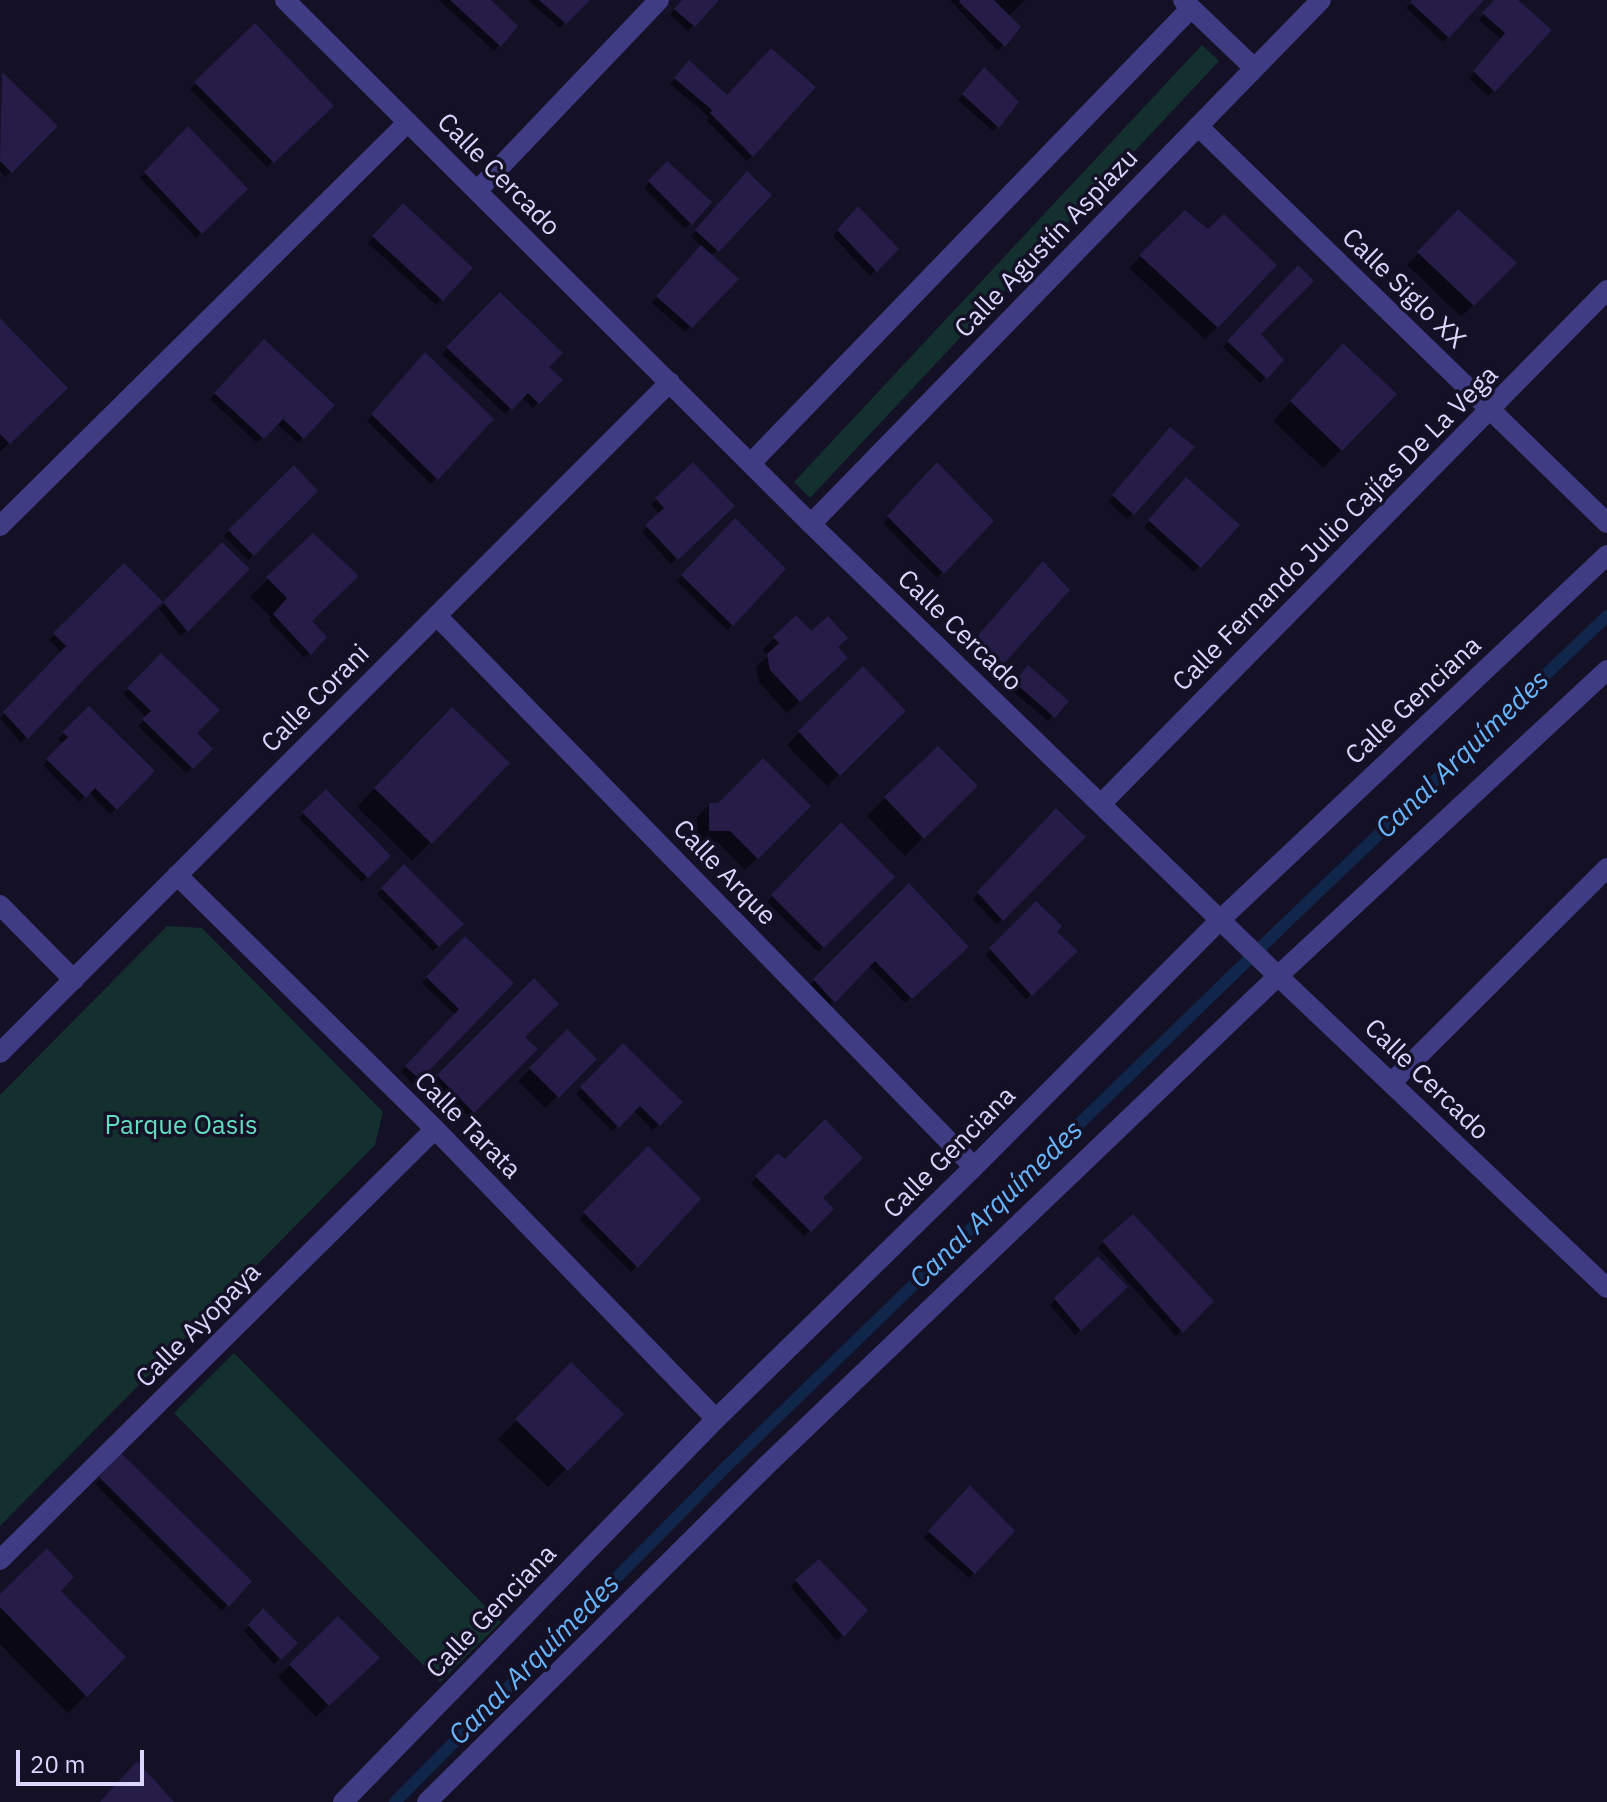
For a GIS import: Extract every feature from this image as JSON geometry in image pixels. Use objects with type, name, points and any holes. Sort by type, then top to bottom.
[{"type":"street","name":"Calle Cercado","points":[[285,0],[811,524],[1272,970],[1607,1288]]},
{"type":"street","points":[[477,191],[659,0]]},
{"type":"street","name":"Calle Agustín Aspiazu","points":[[811,524],[1321,0]]},
{"type":"street","points":[[751,463],[1187,4],[1254,68]]},
{"type":"street","points":[[0,526],[408,122]]},
{"type":"street","name":"Calle Siglo XX","points":[[1198,126],[1607,523]]},
{"type":"street","name":"Calle Fernando Julio Cajías De La Vega","points":[[1101,804],[1607,290]]},
{"type":"street","name":"Calle Corani","points":[[0,1053],[670,382]]},
{"type":"street","name":"Calle Genciana","points":[[343,1802],[716,1419],[974,1167],[1220,920],[1607,555]]},
{"type":"street","name":"Calle Arque","points":[[437,616],[974,1167]]},
{"type":"street","points":[[427,1802],[1272,970],[1607,670]]},
{"type":"street","points":[[1391,1083],[1607,868]]},
{"type":"street","name":"Calle Tarata","points":[[177,875],[435,1129],[716,1419]]},
{"type":"street","points":[[0,905],[74,980]]},
{"type":"street","name":"Calle Ayopaya","points":[[0,1560],[435,1129]]},
{"type":"green space","points":[[1202,45],[1219,61],[810,498],[794,482]]},
{"type":"green space","name":"Parque Oasis","points":[[167,926],[202,928],[383,1112],[375,1145],[0,1526],[0,1095]]},
{"type":"green space","points":[[234,1353],[501,1622],[440,1682],[174,1413]]},
{"type":"building","points":[[450,0],[491,0],[518,26],[501,47]]},
{"type":"building","points":[[539,0],[590,0],[566,24]]},
{"type":"building","points":[[682,0],[719,0],[695,27],[674,9]]},
{"type":"building","points":[[960,0],[994,0],[1021,27],[1005,47]]},
{"type":"building","points":[[1484,0],[1449,38],[1410,2]]},
{"type":"building","points":[[1494,0],[1518,0],[1552,30],[1495,92],[1473,71],[1505,33],[1482,13]]},
{"type":"building","points":[[255,23],[334,106],[274,163],[194,82]]},
{"type":"building","points":[[771,48],[816,87],[753,157],[710,113],[712,110],[674,78],[689,60],[727,95]]},
{"type":"building","points":[[984,67],[1019,102],[999,128],[962,94]]},
{"type":"building","points":[[2,72],[58,126],[12,173],[0,161]]},
{"type":"building","points":[[188,126],[248,189],[202,234],[144,172]]},
{"type":"building","points":[[667,161],[712,202],[692,225],[648,181]]},
{"type":"building","points":[[747,171],[772,195],[719,252],[695,230]]},
{"type":"building","points":[[403,203],[473,268],[443,301],[372,236]]},
{"type":"building","points":[[858,206],[899,249],[877,272],[837,230]]},
{"type":"building","points":[[1458,209],[1517,263],[1474,306],[1417,252]]},
{"type":"building","points":[[1185,210],[1208,229],[1224,214],[1277,265],[1218,328],[1139,255]]},
{"type":"building","points":[[701,245],[739,279],[692,328],[656,296]]},
{"type":"building","points":[[1298,265],[1314,281],[1261,334],[1284,360],[1267,379],[1227,341]]},
{"type":"building","points":[[500,292],[563,353],[549,367],[563,380],[539,404],[528,393],[512,410],[446,347]]},
{"type":"building","points":[[0,318],[68,388],[10,444],[0,434]]},
{"type":"building","points":[[264,339],[335,405],[304,439],[283,419],[264,439],[214,393]]},
{"type":"building","points":[[1343,343],[1397,394],[1342,451],[1290,401]]},
{"type":"building","points":[[425,352],[494,419],[438,480],[371,414]]},
{"type":"building","points":[[1170,427],[1195,447],[1134,515],[1112,495]]},
{"type":"building","points":[[693,462],[735,506],[678,560],[645,525],[664,508],[655,498]]},
{"type":"building","points":[[937,462],[994,521],[944,574],[887,516]]},
{"type":"building","points":[[294,465],[318,491],[254,556],[228,530]]},
{"type":"building","points":[[1186,477],[1240,525],[1201,568],[1148,520]]},
{"type":"building","points":[[735,518],[786,569],[733,626],[681,575]]},
{"type":"building","points":[[313,533],[359,576],[312,621],[327,637],[311,655],[273,614],[287,598],[266,577]]},
{"type":"building","points":[[222,542],[250,569],[188,632],[163,602]]},
{"type":"building","points":[[1043,561],[1070,590],[1000,668],[973,641]]},
{"type":"building","points":[[124,563],[163,602],[28,739],[3,712],[66,646],[53,633]]},
{"type":"building","points":[[796,615],[811,631],[828,616],[848,638],[838,647],[848,658],[800,702],[770,670],[767,654],[779,643],[773,637]]},
{"type":"building","points":[[161,653],[220,710],[197,733],[213,749],[193,769],[142,719],[151,711],[127,688]]},
{"type":"building","points":[[1028,665],[1069,701],[1055,718],[1014,682]]},
{"type":"building","points":[[863,666],[906,711],[840,776],[798,731]]},
{"type":"building","points":[[89,706],[155,771],[117,810],[95,788],[86,798],[46,759],[68,737],[62,732]]},
{"type":"building","points":[[452,707],[510,763],[432,844],[374,788]]},
{"type":"building","points":[[938,746],[978,786],[924,839],[884,797]]},
{"type":"building","points":[[763,758],[811,806],[758,859],[730,831],[709,831],[709,803],[718,803]]},
{"type":"building","points":[[326,789],[391,856],[368,878],[302,812]]},
{"type":"building","points":[[1056,808],[1086,837],[1003,921],[977,892]]},
{"type":"building","points":[[841,822],[895,877],[824,948],[771,895]]},
{"type":"building","points":[[404,864],[464,924],[439,947],[381,888]]},
{"type":"building","points":[[909,883],[969,947],[912,999],[875,961],[835,1003],[813,979]]},
{"type":"building","points":[[1036,901],[1062,926],[1057,932],[1078,951],[1032,996],[989,948]]},
{"type":"building","points":[[465,936],[514,983],[420,1080],[405,1066],[459,1009],[426,977]]},
{"type":"building","points":[[534,978],[559,1004],[525,1037],[538,1049],[474,1113],[437,1075]]},
{"type":"building","points":[[567,1029],[597,1059],[559,1098],[529,1068]]},
{"type":"building","points":[[623,1043],[683,1102],[660,1126],[640,1106],[619,1128],[580,1087]]},
{"type":"building","points":[[825,1119],[863,1158],[823,1198],[834,1209],[811,1232],[755,1176],[778,1153],[785,1159]]},
{"type":"building","points":[[648,1146],[701,1199],[638,1268],[583,1212]]},
{"type":"building","points":[[1133,1214],[1214,1301],[1183,1333],[1102,1241]]},
{"type":"building","points":[[1098,1256],[1128,1287],[1081,1331],[1054,1298]]},
{"type":"building","points":[[571,1362],[624,1414],[568,1471],[515,1419]]},
{"type":"building","points":[[121,1453],[252,1581],[229,1607],[99,1477]]},
{"type":"building","points":[[970,1485],[1015,1531],[975,1574],[928,1531]]},
{"type":"building","points":[[47,1548],[74,1577],[61,1591],[126,1657],[87,1697],[0,1607],[0,1594]]},
{"type":"building","points":[[819,1559],[868,1610],[844,1637],[795,1580]]},
{"type":"building","points":[[263,1608],[298,1643],[281,1660],[248,1625]]},
{"type":"building","points":[[338,1616],[380,1658],[329,1706],[289,1664]]},
{"type":"building","points":[[137,1761],[174,1802],[100,1802]]},
{"type":"waterway","name":"Canal Arquímedes","points":[[395,1802],[726,1467],[1607,616]]}]
